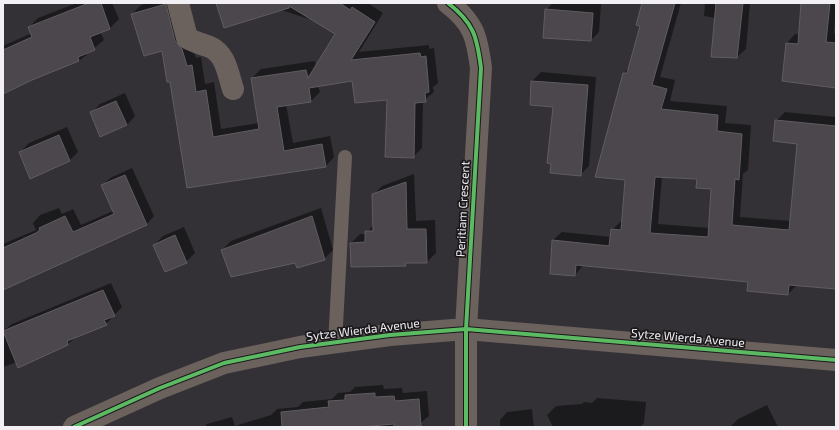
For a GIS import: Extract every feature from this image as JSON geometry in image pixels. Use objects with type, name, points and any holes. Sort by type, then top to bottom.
[{"type":"street","points":[[178,3],[187,38],[194,43],[212,48],[219,53],[223,58],[233,89]]},
{"type":"street","name":"Peritiam Crescent","points":[[448,3],[469,24],[477,41],[481,68],[466,329],[466,427]]},
{"type":"street","name":"Sytze Wierda Avenue","points":[[74,427],[160,388],[224,364],[300,347],[335,344],[390,335],[466,329],[836,360]]},
{"type":"lane","points":[[335,344],[344,157]]},
{"type":"building","points":[[89,3],[101,3],[110,29],[90,37],[95,50],[78,57],[79,61],[32,80],[3,94],[3,50],[32,37],[28,27]]},
{"type":"building","points":[[216,3],[340,3],[350,10],[352,7],[375,22],[351,60],[420,53],[421,57],[426,56],[429,92],[425,93],[426,102],[415,103],[414,158],[385,157],[387,100],[355,103],[352,81],[309,88],[311,102],[277,107],[284,151],[322,144],[326,167],[187,188],[170,82],[167,82],[162,51],[144,56],[131,14],[166,4],[175,41],[182,49],[187,66],[192,65],[196,92],[206,90],[213,137],[259,129],[251,78],[306,70],[308,78],[335,34],[289,6],[289,8],[224,28]]},
{"type":"building","points":[[642,3],[675,3],[652,85],[667,89],[661,109],[718,115],[717,131],[742,134],[739,180],[735,179],[732,225],[789,230],[797,144],[773,141],[775,120],[836,126],[836,289],[789,285],[788,295],[747,291],[748,282],[576,265],[575,276],[550,274],[552,240],[609,246],[611,229],[621,230],[625,180],[595,177],[623,73],[627,73],[640,26],[636,25]],"holes":[[[655,177],[697,179],[696,188],[711,189],[708,237],[650,233]]]},
{"type":"building","points":[[716,3],[743,3],[737,58],[711,57]]},
{"type":"building","points":[[801,3],[830,3],[826,42],[836,43],[836,88],[782,81],[786,43],[798,44]]},
{"type":"building","points":[[545,9],[593,13],[591,41],[543,38]]},
{"type":"building","points":[[531,81],[588,85],[581,176],[550,173],[551,164],[547,163],[553,107],[530,105]]},
{"type":"building","points":[[116,101],[127,125],[100,137],[90,112]]},
{"type":"building","points":[[59,135],[70,161],[30,179],[19,152]]},
{"type":"building","points":[[125,175],[147,225],[3,290],[3,248],[36,233],[40,230],[39,228],[65,216],[73,232],[114,214],[101,185]]},
{"type":"building","points":[[406,182],[407,229],[426,229],[427,263],[405,263],[406,266],[351,267],[350,243],[365,242],[365,231],[373,231],[372,194]]},
{"type":"building","points":[[312,216],[325,260],[297,268],[295,263],[231,277],[221,250]]},
{"type":"building","points":[[175,235],[187,263],[165,272],[153,245]]},
{"type":"building","points":[[103,290],[115,316],[104,320],[107,325],[67,341],[68,345],[18,368],[3,331]]},
{"type":"building","points":[[375,393],[375,397],[394,396],[395,401],[419,399],[421,426],[394,427],[394,424],[360,427],[282,427],[281,412],[329,407],[328,401],[345,400],[345,395]]},
{"type":"cycle path","points":[[448,3],[464,17],[473,31],[478,48],[481,68],[466,329],[466,427]]},
{"type":"cycle path","points":[[74,427],[160,388],[224,363],[300,347],[390,335],[466,329],[836,360]]}]
